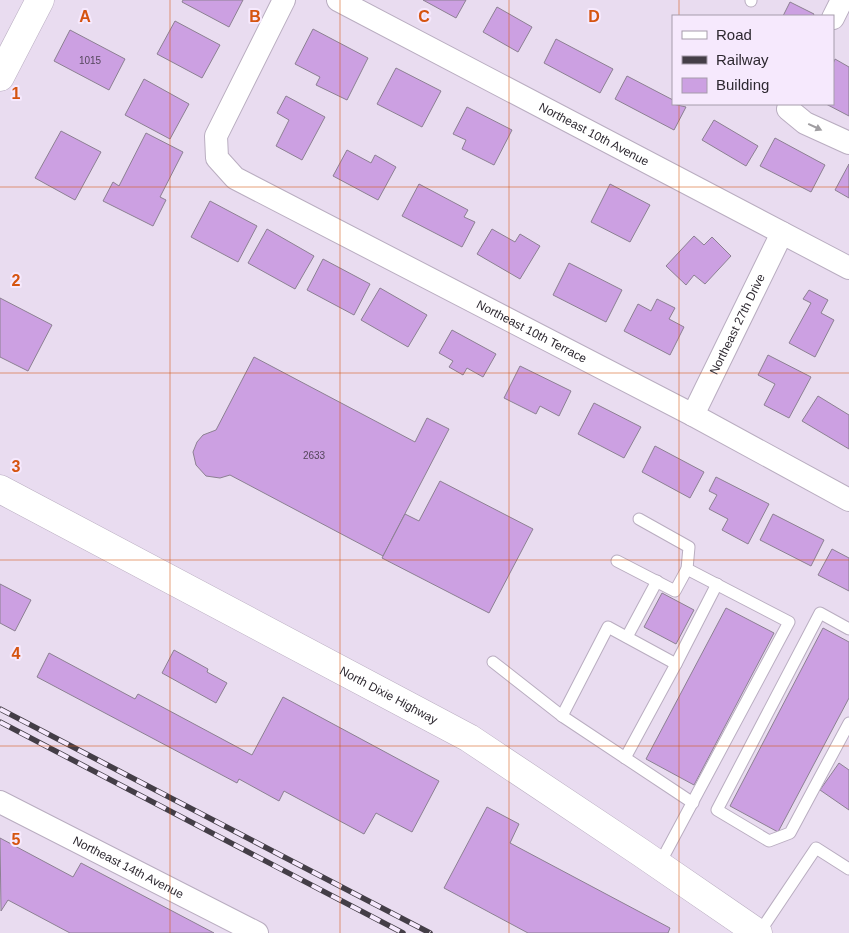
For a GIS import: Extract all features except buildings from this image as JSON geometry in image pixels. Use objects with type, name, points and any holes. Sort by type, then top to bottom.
[{"type":"main road","points":[[0,77],[40,0]]},
{"type":"main road","name":"North Dixie Highway","points":[[0,488],[469,738],[758,933]]},
{"type":"street","name":"Northeast 10th Terrace","points":[[284,0],[216,136],[217,158],[236,178],[693,414],[849,500]]},
{"type":"street","name":"Northeast 10th Avenue","points":[[338,0],[849,268]]},
{"type":"street","points":[[834,16],[842,0]]},
{"type":"street","points":[[790,105],[788,109],[805,123],[849,143]]},
{"type":"street","name":"Northeast 27th Drive","points":[[693,414],[782,233]]},
{"type":"street","name":"Northeast 14th Avenue","points":[[0,802],[257,933]]},
{"type":"lane","points":[[617,561],[675,591],[687,569],[688,547],[639,519]]},
{"type":"lane","points":[[659,865],[790,622],[687,569]]},
{"type":"lane","points":[[627,637],[657,581]]},
{"type":"lane","points":[[625,758],[717,584]]},
{"type":"lane","points":[[849,629],[820,613],[716,810],[769,841],[790,833],[849,724]]},
{"type":"lane","points":[[562,716],[608,627],[676,664]]},
{"type":"lane","points":[[493,662],[562,716],[693,802]]},
{"type":"lane","points":[[758,933],[816,848],[849,869]]},
{"type":"railway","points":[[0,709],[430,933]]},
{"type":"railway","points":[[0,722],[403,933]]}]
